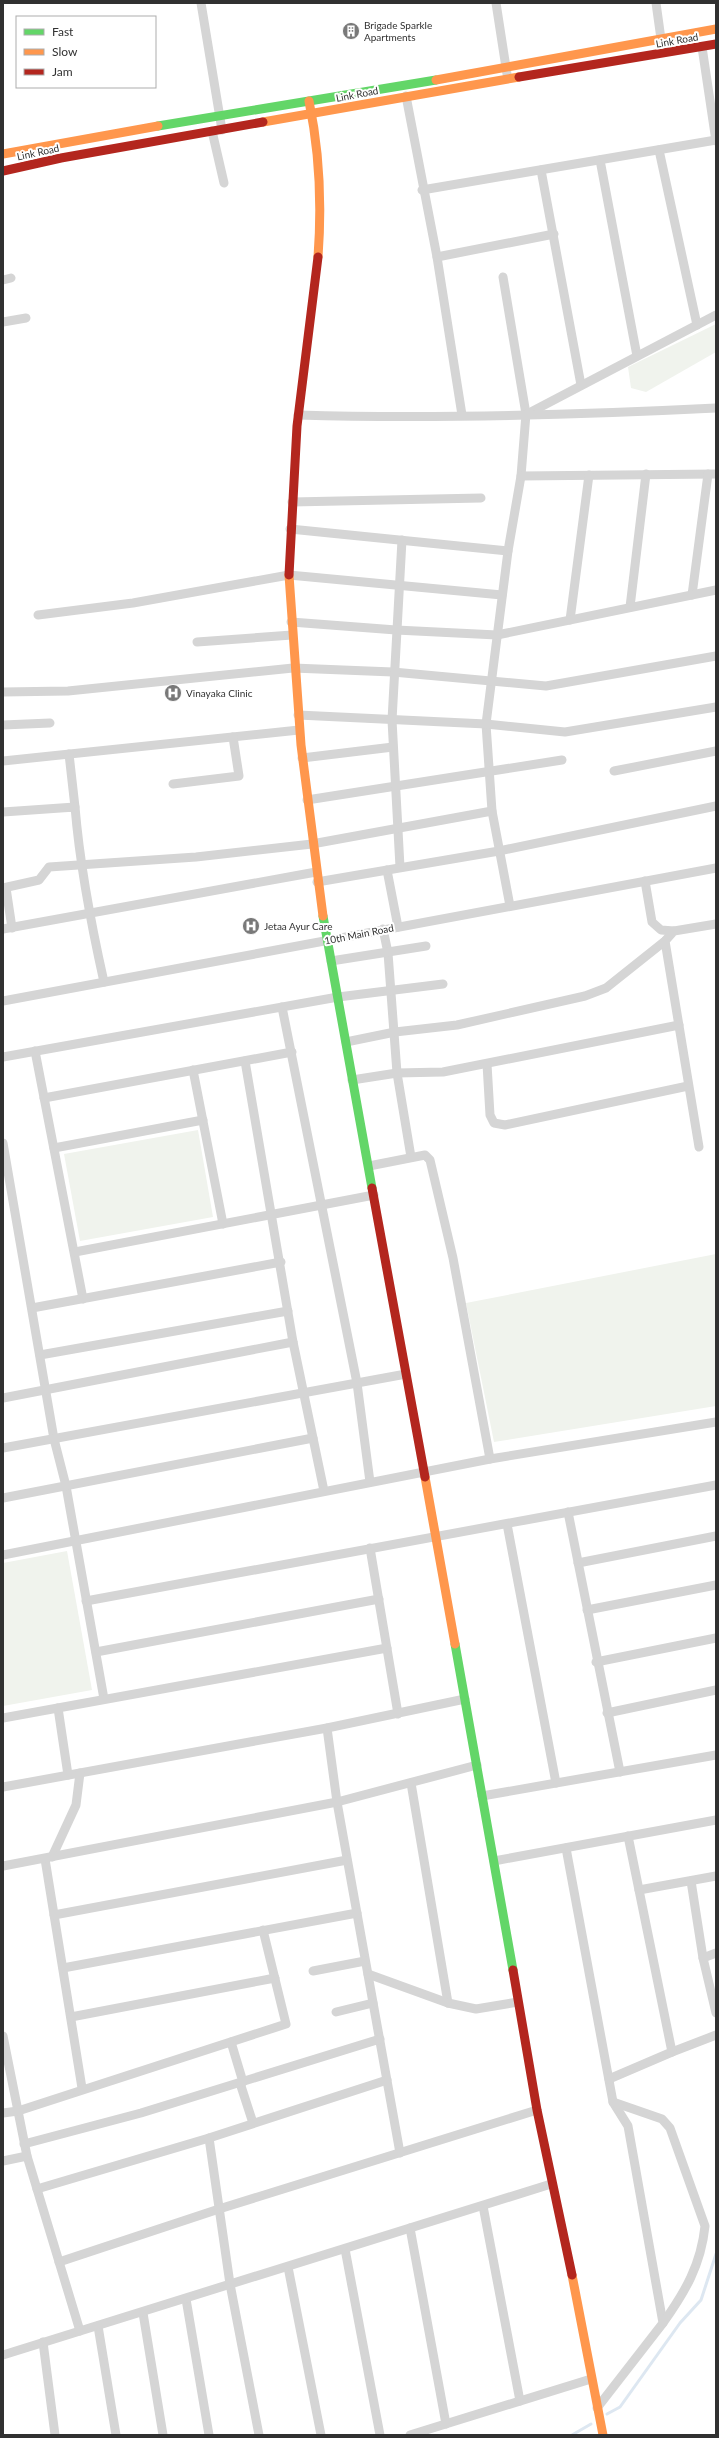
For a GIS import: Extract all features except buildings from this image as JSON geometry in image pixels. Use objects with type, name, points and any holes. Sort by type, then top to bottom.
[{"type":"street","points":[[201,3],[222,130]]},
{"type":"street","points":[[496,3],[508,79]]},
{"type":"street","points":[[656,3],[662,39]]},
{"type":"street","points":[[3,154],[220,115],[507,69],[716,29]]},
{"type":"street","name":"Link Road","points":[[3,171],[61,158],[313,114],[406,96],[716,44]]},
{"type":"street","points":[[422,190],[716,141],[702,47]]},
{"type":"street","points":[[406,96],[422,190],[436,257],[462,415]]},
{"type":"street","points":[[309,101],[313,114],[322,191],[322,241],[298,415],[290,529],[290,575],[293,668],[316,877],[424,1472],[434,1537],[477,1765],[537,2110],[551,2184],[575,2288],[602,2435]]},
{"type":"street","points":[[212,132],[224,183]]},
{"type":"street","points":[[659,150],[697,325]]},
{"type":"street","points":[[600,160],[637,356]]},
{"type":"street","points":[[541,170],[581,386]]},
{"type":"street","points":[[436,257],[554,234]]},
{"type":"street","points":[[503,277],[526,414],[521,476],[508,550],[486,724],[492,811],[510,906]]},
{"type":"street","points":[[526,414],[716,315]]},
{"type":"street","points":[[3,322],[26,318]]},
{"type":"street","points":[[298,415],[364,417],[716,408]]},
{"type":"street","points":[[630,607],[646,474]]},
{"type":"street","points":[[521,476],[712,474],[692,595]]},
{"type":"street","points":[[570,620],[589,475]]},
{"type":"street","points":[[292,502],[481,498]]},
{"type":"street","points":[[290,529],[508,550]]},
{"type":"street","points":[[400,867],[396,829],[392,720],[393,672],[402,540]]},
{"type":"street","points":[[38,615],[133,603],[290,575],[502,595]]},
{"type":"street","points":[[291,622],[396,630],[497,635],[716,590]]},
{"type":"street","points":[[197,642],[292,635]]},
{"type":"street","points":[[3,692],[68,691],[293,668],[393,672],[546,686],[716,656]]},
{"type":"street","points":[[298,715],[486,724],[565,732],[716,707]]},
{"type":"street","points":[[3,725],[50,723]]},
{"type":"street","points":[[3,761],[299,730]]},
{"type":"street","points":[[173,784],[239,776],[233,737]]},
{"type":"street","points":[[302,758],[393,747]]},
{"type":"street","points":[[614,771],[716,750]]},
{"type":"street","points":[[69,754],[80,865],[88,915],[104,982]]},
{"type":"street","points":[[307,800],[562,760]]},
{"type":"street","points":[[492,811],[312,844],[196,857],[47,868],[39,880],[4,888],[8,929],[316,877],[387,870],[499,851],[716,806]]},
{"type":"street","points":[[3,812],[75,807]]},
{"type":"street","name":"10th Main Road","points":[[3,1001],[382,929],[716,868]]},
{"type":"street","points":[[387,870],[398,927]]},
{"type":"street","points":[[645,881],[652,922],[661,930],[674,931],[716,924]]},
{"type":"street","points":[[382,929],[388,953],[397,1073],[410,1157]]},
{"type":"street","points":[[346,1042],[394,1032],[457,1025],[598,992],[665,941],[674,931]]},
{"type":"street","points":[[665,941],[699,1147]]},
{"type":"street","points":[[331,961],[426,946]]},
{"type":"street","points":[[3,1057],[338,997],[391,992],[443,984]]},
{"type":"street","points":[[282,1007],[356,1383],[370,1482]]},
{"type":"street","points":[[352,1080],[397,1073],[443,1072],[680,1026]]},
{"type":"street","points":[[35,1052],[83,1299]]},
{"type":"street","points":[[44,1098],[292,1052]]},
{"type":"street","points":[[245,1061],[273,1214],[293,1342],[324,1491]]},
{"type":"street","points":[[487,1064],[490,1115],[494,1123],[505,1125],[688,1086]]},
{"type":"street","points":[[193,1070],[223,1224]]},
{"type":"street","points":[[54,1148],[203,1120]]},
{"type":"street","points":[[3,1143],[4,1159],[32,1308],[54,1439],[66,1486],[104,1699]]},
{"type":"street","points":[[369,1166],[425,1155],[430,1160],[454,1258],[490,1459]]},
{"type":"street","points":[[75,1252],[374,1195]]},
{"type":"street","points":[[32,1308],[281,1262]]},
{"type":"street","points":[[40,1355],[288,1311]]},
{"type":"street","points":[[3,1398],[46,1391],[293,1342]]},
{"type":"street","points":[[3,1448],[406,1374]]},
{"type":"street","points":[[3,1555],[490,1459],[716,1422]]},
{"type":"street","points":[[3,1498],[313,1438]]},
{"type":"street","points":[[86,1601],[716,1485]]},
{"type":"street","points":[[568,1512],[596,1662],[620,1772]]},
{"type":"street","points":[[507,1524],[556,1783]]},
{"type":"street","points":[[578,1563],[716,1536]]},
{"type":"street","points":[[370,1548],[398,1714]]},
{"type":"street","points":[[586,1610],[716,1585]]},
{"type":"street","points":[[96,1652],[379,1599]]},
{"type":"street","points":[[596,1662],[716,1638]]},
{"type":"street","points":[[3,1718],[387,1648]]},
{"type":"street","points":[[608,1713],[716,1690]]},
{"type":"street","points":[[3,1787],[327,1728],[465,1700]]},
{"type":"street","points":[[58,1708],[68,1775]]},
{"type":"street","points":[[327,1728],[337,1802],[400,2153]]},
{"type":"street","points":[[482,1796],[716,1755]]},
{"type":"street","points":[[3,1866],[337,1802],[477,1765]]},
{"type":"street","points":[[80,1773],[76,1805],[49,1858],[54,1915],[82,2088]]},
{"type":"street","points":[[411,1782],[448,2003]]},
{"type":"street","points":[[494,1861],[716,1820]]},
{"type":"street","points":[[628,1836],[672,2052]]},
{"type":"street","points":[[566,1848],[613,2102],[628,2126],[663,2323]]},
{"type":"street","points":[[54,1915],[347,1860]]},
{"type":"street","points":[[639,1890],[716,1876]]},
{"type":"street","points":[[691,1881],[703,1958],[716,2013]]},
{"type":"street","points":[[63,1968],[357,1913]]},
{"type":"street","points":[[3,2113],[18,2111],[82,2088],[286,2024],[263,1930]]},
{"type":"street","points":[[703,1958],[716,1953]]},
{"type":"street","points":[[313,1971],[365,1961]]},
{"type":"street","points":[[368,1974],[448,2003],[476,2009],[518,2002]]},
{"type":"street","points":[[71,2017],[275,1978]]},
{"type":"street","points":[[336,2012],[373,2003]]},
{"type":"street","points":[[609,2079],[716,2035]]},
{"type":"street","points":[[3,2036],[27,2156],[80,2331]]},
{"type":"street","points":[[24,2144],[141,2113],[380,2039]]},
{"type":"street","points":[[231,2042],[253,2123]]},
{"type":"street","points":[[37,2189],[209,2138],[387,2080]]},
{"type":"street","points":[[597,2408],[684,2294],[691,2279],[704,2237],[705,2226],[670,2128],[662,2119],[613,2102]]},
{"type":"street","points":[[60,2262],[219,2209],[537,2110]]},
{"type":"street","points":[[209,2138],[230,2284],[259,2435]]},
{"type":"street","points":[[3,2161],[27,2156]]},
{"type":"street","points":[[3,2355],[143,2313],[230,2284],[551,2184]]},
{"type":"street","points":[[483,2206],[520,2401]]},
{"type":"street","points":[[410,2228],[446,2424]]},
{"type":"street","points":[[345,2249],[380,2435]]},
{"type":"street","points":[[288,2267],[321,2435]]},
{"type":"street","points":[[186,2299],[209,2435]]},
{"type":"street","points":[[143,2313],[163,2435]]},
{"type":"street","points":[[98,2326],[116,2435]]},
{"type":"street","points":[[43,2342],[55,2435]]},
{"type":"street","points":[[410,2435],[591,2379]]},
{"type":"shaded area","points":[[716,324],[716,352],[646,392],[631,388],[628,367]]},
{"type":"shaded area","points":[[198,1130],[213,1217],[80,1241],[64,1154]]},
{"type":"shaded area","points":[[716,1254],[716,1406],[494,1442],[466,1303]]},
{"type":"shaded area","points":[[67,1551],[92,1690],[3,1706],[3,1563]]},
{"type":"waterway","points":[[607,2414],[620,2407],[680,2323],[701,2300],[716,2254]]},
{"type":"waterway","points":[[572,2435],[591,2424]]},
{"type":"traffic: fast","points":[[158,126],[436,80]]},
{"type":"traffic: fast","points":[[323,916],[372,1188]]},
{"type":"traffic: fast","points":[[455,1644],[513,1970]]},
{"type":"traffic: slow","points":[[436,80],[716,29]]},
{"type":"traffic: slow","points":[[263,122],[519,77]]},
{"type":"traffic: slow","points":[[309,101],[318,159],[320,198],[318,257]]},
{"type":"traffic: slow","points":[[3,154],[158,126]]},
{"type":"traffic: slow","points":[[289,575],[301,745],[323,916]]},
{"type":"traffic: slow","points":[[425,1477],[455,1644]]},
{"type":"traffic: slow","points":[[572,2275],[603,2435]]},
{"type":"traffic: jam","points":[[519,77],[716,44]]},
{"type":"traffic: jam","points":[[3,171],[61,158],[263,122]]},
{"type":"traffic: jam","points":[[289,575],[297,426],[318,257]]},
{"type":"traffic: jam","points":[[372,1188],[425,1477]]},
{"type":"traffic: jam","points":[[513,1970],[537,2110],[572,2275]]},
{"type":"place","name":"Brigade Sparkle Apartments","points":[[351,31]]},
{"type":"place","name":"Vinayaka Clinic","points":[[173,693]]},
{"type":"place","name":"Jetaa Ayur Care","points":[[251,926]]}]
